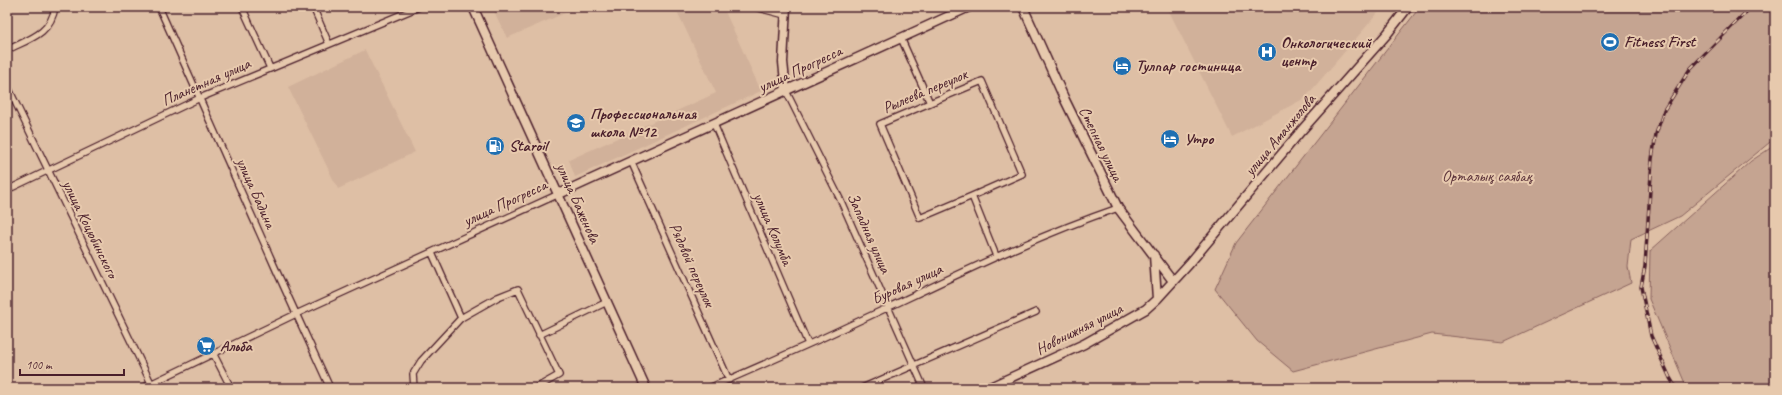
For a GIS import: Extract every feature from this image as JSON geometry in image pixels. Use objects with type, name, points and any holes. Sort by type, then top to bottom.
[{"type":"main road","name":"улица Баженова","points":[[473,7],[646,388]]},
{"type":"main road","name":"улица Прогресса","points":[[559,194],[969,7]]},
{"type":"main road","name":"Степная улица","points":[[1023,7],[1065,100],[1118,208],[1173,282]]},
{"type":"main road","name":"улица Аманжолова","points":[[1173,282],[1306,126],[1387,34],[1408,7]]},
{"type":"main road","points":[[786,11],[783,62],[786,91]]},
{"type":"main road","points":[[1154,255],[1157,299]]},
{"type":"main road","name":"Новонижняя улица","points":[[988,388],[1084,344],[1119,326],[1146,310],[1173,282]]},
{"type":"street","points":[[7,50],[43,32],[52,21],[55,7]]},
{"type":"street","name":"улица Бадина","points":[[159,7],[330,388]]},
{"type":"street","points":[[242,7],[270,68]]},
{"type":"street","points":[[313,7],[329,44]]},
{"type":"street","name":"Планетная улица","points":[[7,190],[200,98],[419,7]]},
{"type":"street","points":[[755,7],[786,11]]},
{"type":"street","points":[[901,38],[930,103]]},
{"type":"street","name":"Рылеева переулок","points":[[982,81],[1022,174],[972,196],[920,218],[880,124],[982,81]]},
{"type":"street","name":"улица Коцюбинского","points":[[7,85],[47,171],[151,383]]},
{"type":"street","name":"Западная улица","points":[[786,91],[840,199],[887,308],[924,388]]},
{"type":"street","name":"улица Колумба","points":[[714,124],[808,344]]},
{"type":"street","name":"Рядовой переулок","points":[[631,161],[729,380]]},
{"type":"street","name":"улица Прогресса","points":[[143,388],[296,314],[559,194]]},
{"type":"street","points":[[972,196],[996,256]]},
{"type":"street","name":"Буровая улица","points":[[710,388],[887,308],[996,256],[1058,229],[1118,208]]},
{"type":"street","points":[[432,253],[461,318]]},
{"type":"street","points":[[414,388],[413,374],[421,361],[461,318],[498,297],[518,289],[539,335],[560,375],[536,388]]},
{"type":"street","points":[[539,335],[607,302]]},
{"type":"street","points":[[862,388],[1036,312]]},
{"type":"street","points":[[213,353],[231,388]]},
{"type":"shaded area","points":[[492,7],[579,7],[507,38]]},
{"type":"shaded area","points":[[675,7],[723,7],[761,91],[575,177],[569,160],[716,93]]},
{"type":"shaded area","name":"Онкологический центр","points":[[1167,7],[1383,7],[1305,98],[1232,137]]},
{"type":"shaded area","points":[[365,50],[415,152],[338,189],[288,87]]},
{"type":"green space","name":"Орталық саябақ","points":[[1420,7],[1775,7],[1775,138],[1680,216],[1631,239],[1628,267],[1631,283],[1503,342],[1432,334],[1293,371],[1257,341],[1215,289],[1236,243]]},
{"type":"green space","points":[[1775,145],[1775,388],[1687,388],[1649,299],[1650,251],[1751,161]]},
{"type":"railway","points":[[1676,388],[1651,336],[1641,287],[1645,266],[1652,159],[1656,134],[1664,110],[1690,69],[1751,7]]},
{"type":"place","name":"Fitness First","points":[[1610,42]]},
{"type":"place","name":"Онкологический центр","points":[[1267,52]]},
{"type":"place","name":"Тулпар гостиница","points":[[1122,66]]},
{"type":"place","name":"Профессиональная школа №12","points":[[576,123]]},
{"type":"place","name":"Утро","points":[[1170,139]]},
{"type":"place","name":"Staroil","points":[[495,146]]},
{"type":"place","name":"Альба","points":[[206,346]]}]
